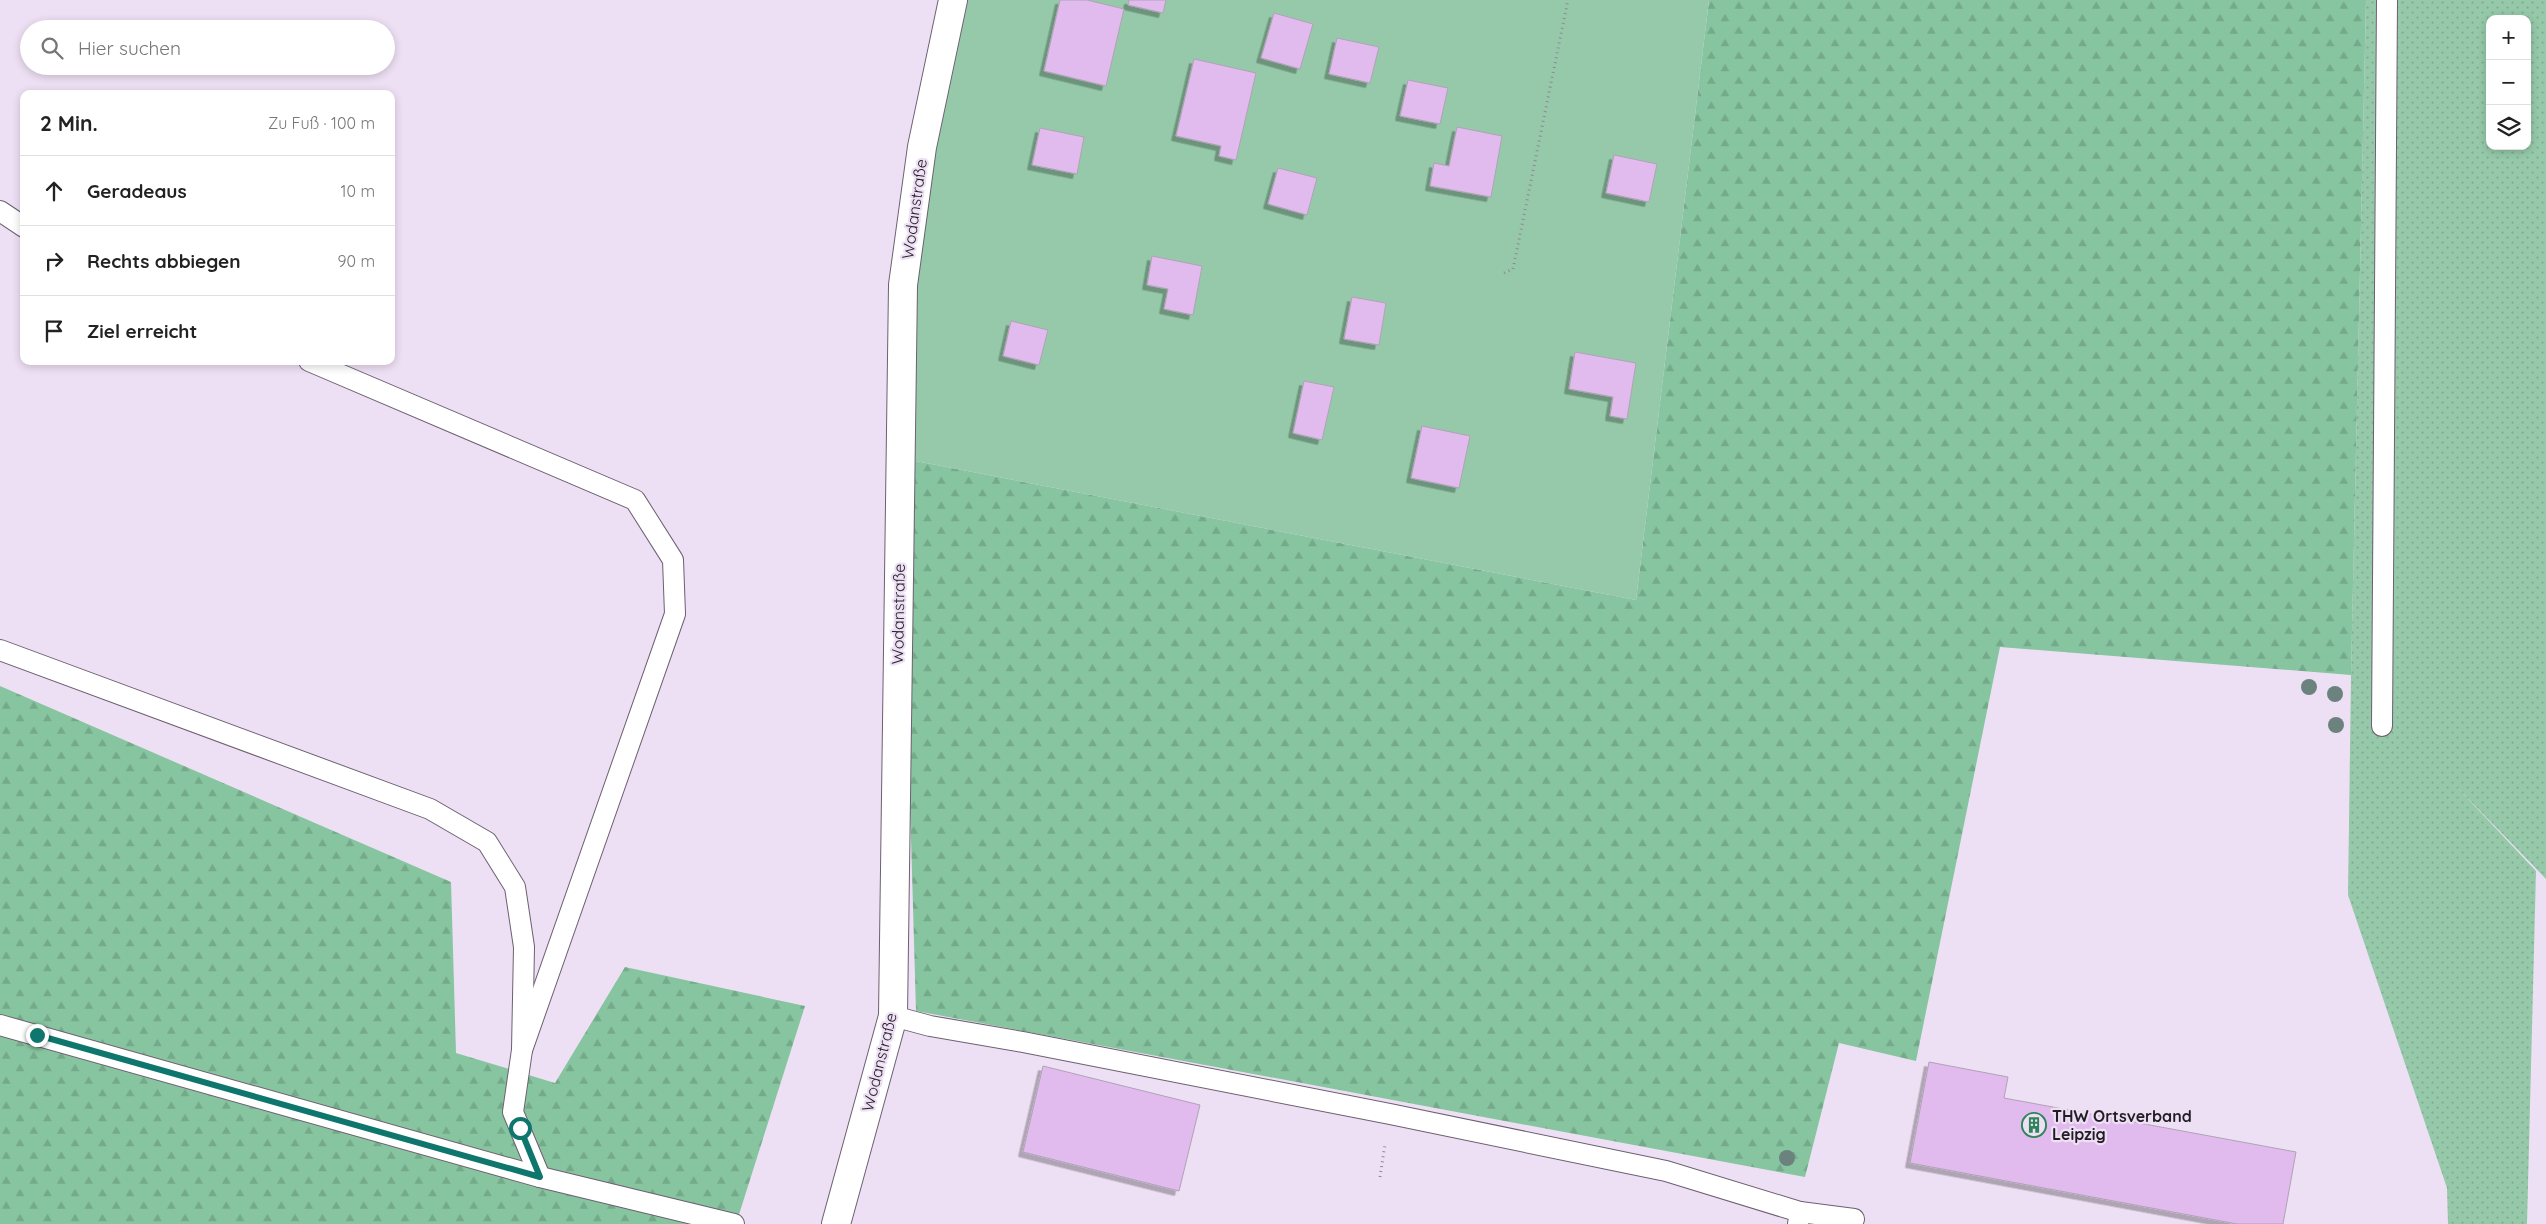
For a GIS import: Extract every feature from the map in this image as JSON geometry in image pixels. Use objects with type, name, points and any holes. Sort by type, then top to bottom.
[{"type":"street","name":"Wodanstraße","points":[[836,1224],[893,1016],[903,285],[922,147],[953,0]]},
{"type":"lane","points":[[2382,726],[2387,0]]},
{"type":"lane","points":[[0,211],[20,224]]},
{"type":"lane","points":[[319,365],[635,500],[673,560],[675,614],[522,1050]]},
{"type":"lane","points":[[0,650],[430,809],[487,842],[515,887],[524,947],[522,1050],[513,1112],[540,1177]]},
{"type":"lane","points":[[893,1016],[930,1026],[1023,1042],[1381,1112],[1666,1171],[1799,1218],[1854,1219]]},
{"type":"lane","points":[[0,1025],[540,1177],[734,1224]]},
{"type":"path","points":[[1504,273],[1513,269],[1568,0]]},
{"type":"green space","points":[[953,0],[1709,0],[1636,600],[900,458],[903,285]]},
{"type":"green space","points":[[1709,0],[2366,0],[2351,675],[2000,647],[1916,1061],[1839,1043],[1805,1177],[916,1011],[900,458],[1636,600]]},
{"type":"green space","points":[[2366,0],[2546,0],[2546,879],[2454,784],[2536,871],[2527,1224],[2448,1224],[2447,1188],[2348,895]]},
{"type":"green space","points":[[0,686],[451,882],[456,1053],[555,1083],[625,967],[805,1006],[736,1224],[0,1224]]},
{"type":"building","points":[[1060,0],[1087,0],[1124,9],[1106,86],[1044,71]]},
{"type":"building","points":[[1129,0],[1166,0],[1163,13],[1128,5]]},
{"type":"building","points":[[1274,13],[1313,24],[1300,69],[1261,58]]},
{"type":"building","points":[[1337,38],[1379,47],[1370,83],[1329,74]]},
{"type":"building","points":[[1194,59],[1256,73],[1236,160],[1219,156],[1221,146],[1176,136]]},
{"type":"building","points":[[1408,80],[1448,88],[1440,124],[1400,116]]},
{"type":"building","points":[[1457,127],[1502,136],[1491,197],[1430,186],[1434,163],[1449,166]]},
{"type":"building","points":[[1040,128],[1084,137],[1077,174],[1032,165]]},
{"type":"building","points":[[1614,155],[1657,164],[1649,202],[1606,193]]},
{"type":"building","points":[[1278,168],[1317,178],[1307,215],[1268,204]]},
{"type":"building","points":[[1152,256],[1202,266],[1193,315],[1164,309],[1168,289],[1147,285]]},
{"type":"building","points":[[1352,297],[1386,303],[1379,345],[1344,339]]},
{"type":"building","points":[[1011,321],[1048,330],[1039,365],[1003,356]]},
{"type":"building","points":[[1575,352],[1636,363],[1627,419],[1610,416],[1613,397],[1569,389]]},
{"type":"building","points":[[1304,381],[1334,387],[1322,440],[1293,433]]},
{"type":"building","points":[[1422,426],[1470,436],[1459,488],[1411,478]]},
{"type":"building","name":"THW Ortsverband Leipzig","points":[[1929,1062],[2008,1077],[2004,1098],[2296,1152],[2283,1224],[2237,1224],[1910,1163]]},
{"type":"building","points":[[1043,1066],[1200,1105],[1179,1191],[1023,1152]]},
{"type":"place","name":"THW Ortsverband Leipzig","points":[[2034,1125]]},
{"type":"route","points":[[37,1035],[540,1177],[520,1128]]}]
